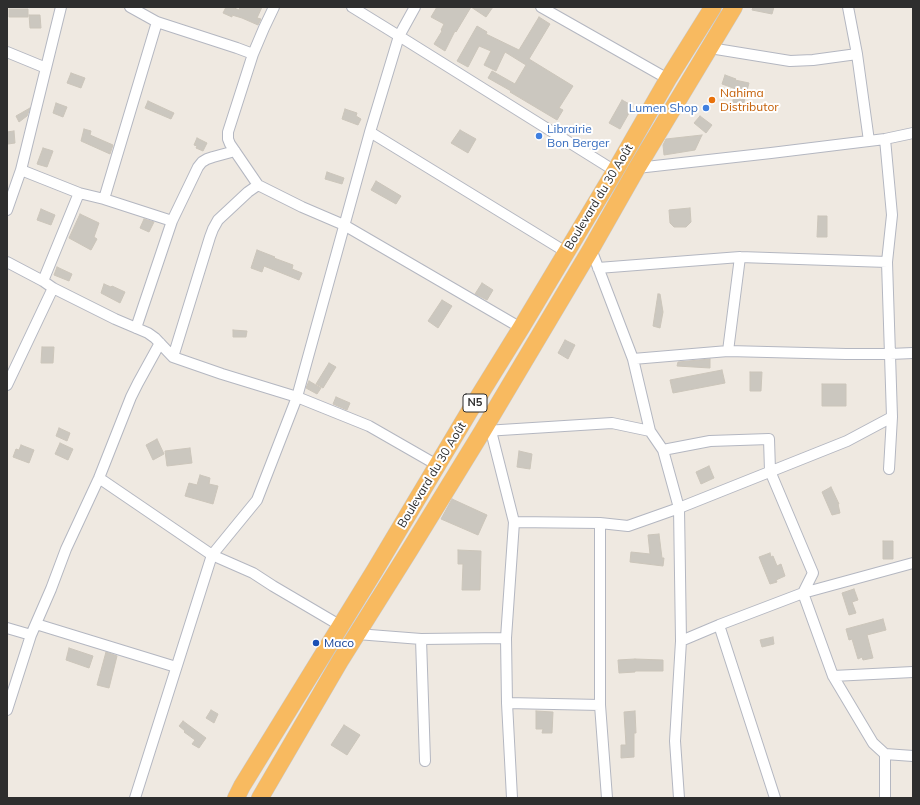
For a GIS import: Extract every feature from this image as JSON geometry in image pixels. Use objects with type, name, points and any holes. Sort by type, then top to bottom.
[{"type":"highway","name":"Boulevard du 30 Août","points":[[236,798],[437,465],[522,328],[668,79],[713,7]]},
{"type":"highway","name":"Boulevard du 30 Août","points":[[260,798],[340,661],[486,431],[637,168],[734,7]]},
{"type":"street","points":[[7,210],[21,170],[61,7]]},
{"type":"street","points":[[130,7],[157,22],[253,54]]},
{"type":"street","points":[[274,7],[253,54],[228,132],[230,144],[258,185],[302,207],[344,225],[522,328]]},
{"type":"street","points":[[352,7],[615,171]]},
{"type":"street","points":[[136,798],[212,555],[257,500],[297,397],[370,132],[399,36],[416,7]]},
{"type":"street","points":[[541,7],[668,79]]},
{"type":"street","points":[[848,7],[857,54],[869,141]]},
{"type":"street","points":[[104,199],[157,22]]},
{"type":"street","points":[[710,48],[790,61],[812,60],[857,54]]},
{"type":"street","points":[[7,52],[46,68]]},
{"type":"street","points":[[370,132],[566,252]]},
{"type":"street","points":[[637,168],[885,139],[913,133]]},
{"type":"street","points":[[885,139],[892,215],[886,262],[892,417],[889,469]]},
{"type":"street","points":[[136,328],[172,221],[198,167],[202,162],[213,156],[235,151]]},
{"type":"street","points":[[21,170],[80,193],[104,199],[172,221]]},
{"type":"street","points":[[173,357],[213,228],[222,216],[248,192],[258,185]]},
{"type":"street","points":[[43,281],[80,193]]},
{"type":"street","points":[[591,249],[633,359],[650,431],[663,450],[679,508],[681,642],[675,741],[679,798]]},
{"type":"street","points":[[598,268],[740,257],[886,262]]},
{"type":"street","points":[[728,351],[740,257]]},
{"type":"street","points":[[7,262],[53,288],[115,319],[152,335],[173,357],[297,397],[369,426],[437,465]]},
{"type":"street","points":[[7,385],[53,288]]},
{"type":"street","points":[[7,710],[31,635],[66,549],[99,478],[131,397],[160,343]]},
{"type":"street","points":[[633,359],[728,351],[846,354],[890,354],[913,352]]},
{"type":"street","points":[[514,522],[600,523],[628,526],[679,508],[847,441],[892,417]]},
{"type":"street","points":[[512,798],[507,703],[506,638],[514,522],[486,431],[612,423],[650,431]]},
{"type":"street","points":[[663,450],[710,441],[769,439],[770,471],[813,572],[803,593],[833,676],[873,742],[885,754],[913,756]]},
{"type":"street","points":[[99,478],[212,555],[253,573],[340,626]]},
{"type":"street","points":[[600,523],[600,706],[607,798]]},
{"type":"street","points":[[681,642],[719,625],[803,593],[913,563]]},
{"type":"street","points":[[36,624],[176,667]]},
{"type":"street","points":[[719,625],[775,798]]},
{"type":"street","points":[[7,628],[31,635]]},
{"type":"street","points":[[357,634],[421,639],[506,638]]},
{"type":"street","points":[[421,639],[425,761]]},
{"type":"street","points":[[833,676],[913,672]]},
{"type":"street","points":[[507,703],[600,706]]},
{"type":"street","points":[[885,754],[885,798]]},
{"type":"building","points":[[226,7],[232,7],[239,10],[240,7],[262,7],[257,18],[261,19],[258,25],[232,15],[232,17],[223,13]]},
{"type":"building","points":[[437,7],[471,7],[456,32],[455,31],[445,51],[434,44],[442,31],[441,30],[444,24],[431,17]]},
{"type":"building","points":[[471,7],[493,7],[486,17]]},
{"type":"building","points":[[753,7],[774,7],[772,14],[752,10]]},
{"type":"building","points":[[9,9],[28,9],[28,17],[9,17]]},
{"type":"building","points":[[29,15],[40,15],[41,28],[30,28]]},
{"type":"building","points":[[539,17],[550,24],[529,59],[573,86],[559,108],[563,110],[557,120],[488,78],[492,71],[515,84],[526,65],[505,52],[496,71],[484,65],[491,51],[479,46],[468,67],[457,61],[477,26],[487,32],[486,34],[519,50]]},
{"type":"building","points":[[71,73],[85,78],[81,88],[67,83]]},
{"type":"building","points":[[725,75],[736,79],[735,80],[749,83],[743,106],[732,104],[736,89],[722,84]]},
{"type":"building","points":[[622,100],[633,106],[620,129],[609,123]]},
{"type":"building","points":[[148,101],[174,113],[171,119],[145,108]]},
{"type":"building","points":[[56,103],[67,107],[63,117],[53,113]]},
{"type":"building","points":[[30,108],[27,116],[19,122],[16,116]]},
{"type":"building","points":[[345,109],[357,113],[356,116],[361,119],[358,125],[342,119]]},
{"type":"building","points":[[700,116],[712,125],[706,133],[694,123]]},
{"type":"building","points":[[84,129],[91,131],[90,135],[113,145],[110,154],[81,141]]},
{"type":"building","points":[[460,130],[476,139],[468,153],[451,143]]},
{"type":"building","points":[[14,131],[15,143],[8,144],[7,132]]},
{"type":"building","points":[[702,135],[695,150],[664,155],[663,145],[666,139]]},
{"type":"building","points":[[197,138],[207,143],[203,151],[196,148],[197,146],[194,145]]},
{"type":"building","points":[[43,148],[53,151],[47,167],[37,164]]},
{"type":"building","points":[[327,172],[344,178],[342,184],[325,179]]},
{"type":"building","points":[[376,181],[401,196],[396,204],[371,190]]},
{"type":"building","points":[[690,208],[691,222],[686,227],[674,227],[670,223],[669,210]]},
{"type":"building","points":[[41,209],[55,215],[51,225],[37,220]]},
{"type":"building","points":[[80,214],[99,223],[94,237],[97,239],[91,250],[69,238]]},
{"type":"building","points":[[818,216],[827,216],[827,237],[817,237]]},
{"type":"building","points":[[144,219],[154,222],[149,232],[140,228]]},
{"type":"building","points":[[257,250],[293,265],[292,269],[302,273],[299,280],[264,266],[262,272],[251,268]]},
{"type":"building","points":[[57,267],[72,274],[69,281],[54,275]]},
{"type":"building","points":[[482,283],[493,290],[487,300],[475,294]]},
{"type":"building","points":[[104,284],[125,292],[120,303],[101,293]]},
{"type":"building","points":[[658,294],[660,294],[663,312],[660,328],[653,326]]},
{"type":"building","points":[[442,300],[452,306],[438,328],[428,321]]},
{"type":"building","points":[[233,330],[247,331],[246,337],[233,337]]},
{"type":"building","points":[[565,340],[575,345],[568,359],[558,353]]},
{"type":"building","points":[[42,347],[54,347],[53,363],[41,363]]},
{"type":"building","points":[[710,359],[710,368],[677,366],[678,362]]},
{"type":"building","points":[[329,363],[336,367],[323,388],[316,384]]},
{"type":"building","points":[[722,370],[725,383],[673,393],[670,380]]},
{"type":"building","points":[[750,372],[762,372],[761,391],[750,391]]},
{"type":"building","points":[[309,381],[321,388],[317,394],[306,388]]},
{"type":"building","points":[[822,384],[846,384],[846,406],[822,406]]},
{"type":"building","points":[[336,397],[350,403],[347,410],[333,404]]},
{"type":"building","points":[[59,428],[70,433],[67,441],[56,436]]},
{"type":"building","points":[[157,439],[164,454],[153,460],[146,445]]},
{"type":"building","points":[[60,443],[73,449],[68,460],[55,454]]},
{"type":"building","points":[[21,445],[34,450],[29,463],[13,457],[16,449],[19,450]]},
{"type":"building","points":[[190,448],[192,463],[167,466],[165,451]]},
{"type":"building","points":[[519,451],[532,454],[530,469],[517,467]]},
{"type":"building","points":[[709,466],[714,478],[701,484],[696,472]]},
{"type":"building","points":[[200,475],[210,478],[209,484],[218,486],[213,504],[185,496],[189,483],[197,485]]},
{"type":"building","points":[[831,487],[839,504],[840,513],[832,515],[822,492]]},
{"type":"building","points":[[452,499],[487,515],[478,535],[441,519]]},
{"type":"building","points":[[659,534],[662,558],[664,558],[663,566],[630,562],[631,552],[650,554],[648,535]]},
{"type":"building","points":[[883,541],[893,541],[893,559],[883,559]]},
{"type":"building","points":[[458,550],[481,551],[480,590],[462,590],[463,564],[458,564]]},
{"type":"building","points":[[770,553],[771,557],[773,556],[777,566],[781,564],[785,576],[776,580],[777,582],[770,584],[759,557]]},
{"type":"building","points":[[854,589],[858,600],[852,602],[856,613],[849,615],[842,593]]},
{"type":"building","points":[[883,619],[886,630],[867,635],[873,658],[863,660],[862,657],[858,659],[852,639],[849,640],[846,629]]},
{"type":"building","points":[[773,637],[774,644],[762,647],[760,640]]},
{"type":"building","points":[[69,648],[93,656],[89,668],[66,660]]},
{"type":"building","points":[[106,652],[117,656],[109,688],[97,685]]},
{"type":"building","points":[[618,660],[663,660],[663,671],[635,671],[619,673]]},
{"type":"building","points":[[211,710],[218,714],[214,723],[206,718]]},
{"type":"building","points":[[536,711],[553,712],[552,733],[542,733],[543,729],[536,729]]},
{"type":"building","points":[[635,711],[636,733],[634,733],[634,757],[621,758],[621,745],[626,745],[624,712]]},
{"type":"building","points":[[183,721],[206,738],[199,748],[192,744],[195,740],[184,732],[185,731],[179,726]]},
{"type":"building","points":[[344,725],[360,735],[347,755],[331,745]]},
{"type":"place","name":"Nahima Distributor","points":[[712,100]]},
{"type":"place","name":"Lumen Shop","points":[[706,108]]},
{"type":"place","name":"Librairie Bon Berger","points":[[539,136]]},
{"type":"place","name":"Maco","points":[[316,643]]}]
